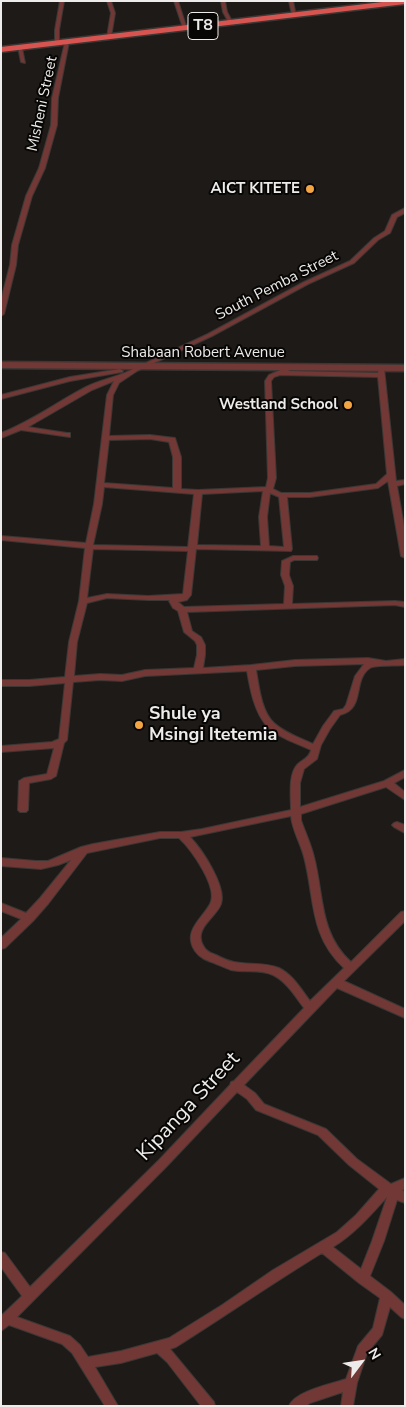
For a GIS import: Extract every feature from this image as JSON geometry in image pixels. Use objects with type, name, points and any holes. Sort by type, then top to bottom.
[{"type":"highway","name":"T8","points":[[1,50],[405,2]]},
{"type":"street","points":[[57,43],[57,30],[62,1]]},
{"type":"street","points":[[108,37],[113,13],[110,1]]},
{"type":"street","points":[[176,1],[185,28]]},
{"type":"street","points":[[223,1],[225,12],[231,22]]},
{"type":"street","points":[[291,1],[294,15]]},
{"type":"street","name":"Misheni Street","points":[[1,312],[29,196],[42,168],[54,125],[55,98],[68,42]]},
{"type":"street","points":[[20,48],[23,62]]},
{"type":"street","name":"South Pemba Street","points":[[136,370],[210,335],[306,283],[352,262],[374,241],[388,232],[388,227],[394,221],[394,216],[405,210]]},
{"type":"street","name":"Shabaan Robert Avenue","points":[[1,365],[136,370],[292,367],[381,371],[405,368]]},
{"type":"street","points":[[265,549],[263,516],[272,478],[268,381],[269,378],[277,373],[292,367]]},
{"type":"street","points":[[1,397],[70,379],[136,370]]},
{"type":"street","points":[[1,440],[95,385],[136,370]]},
{"type":"street","points":[[23,810],[24,781],[51,776],[60,743],[63,740],[71,680],[73,642],[83,601],[89,546],[98,504],[113,387],[120,379],[136,370]]},
{"type":"street","points":[[277,373],[381,371],[391,475],[405,556]]},
{"type":"street","points":[[22,428],[67,435]]},
{"type":"street","points":[[1,436],[12,433]]},
{"type":"street","points":[[105,438],[150,437],[172,440],[177,457],[177,491]]},
{"type":"street","points":[[100,484],[116,487],[198,492],[268,489],[283,495],[313,494],[376,486],[382,484],[391,475]]},
{"type":"street","points":[[393,484],[405,482]]},
{"type":"street","points":[[186,597],[196,527],[198,492]]},
{"type":"street","points":[[1,538],[89,546],[283,550],[289,547],[283,495]]},
{"type":"street","points":[[288,607],[289,586],[285,575],[286,561],[293,558],[314,558]]},
{"type":"street","points":[[83,601],[108,596],[186,597]]},
{"type":"street","points":[[186,597],[173,601],[182,610],[396,603],[405,605]]},
{"type":"street","points":[[182,610],[188,632],[198,639],[201,645],[202,655],[198,670]]},
{"type":"street","points":[[1,683],[100,677],[122,678],[145,673],[252,668],[295,663],[376,662],[386,664],[405,662]]},
{"type":"street","points":[[351,968],[339,957],[326,937],[318,910],[309,857],[296,820],[295,783],[299,768],[314,757],[316,748],[336,715],[346,711],[350,706],[359,676],[366,666],[376,662]]},
{"type":"street","points":[[252,668],[253,685],[268,722],[288,735],[316,748]]},
{"type":"street","points":[[1,749],[60,743]]},
{"type":"street","points":[[1,862],[41,865],[59,861],[84,849],[160,835],[182,835],[295,812],[387,783],[405,773]]},
{"type":"street","points":[[387,783],[405,797]]},
{"type":"street","points":[[182,835],[188,840],[202,861],[217,892],[216,904],[198,927],[197,940],[201,952],[204,956],[232,966],[275,971],[287,979],[310,1008]]},
{"type":"street","points":[[1,945],[29,918],[84,849]]},
{"type":"street","points":[[1,907],[29,918]]},
{"type":"street","name":"Kipanga Street","points":[[4,1322],[163,1163],[310,1008],[405,915]]},
{"type":"street","points":[[337,983],[405,1014]]},
{"type":"street","points":[[235,1085],[249,1094],[260,1107],[322,1132],[353,1162],[394,1192]]},
{"type":"street","points":[[85,1362],[121,1357],[172,1343],[277,1274],[323,1247],[350,1228],[405,1183]]},
{"type":"street","points":[[363,1279],[378,1242],[394,1192]]},
{"type":"street","points":[[323,1247],[387,1296],[405,1313]]},
{"type":"street","points":[[1,1256],[30,1297]]},
{"type":"street","points":[[347,1406],[351,1383],[362,1350],[378,1331],[387,1296]]},
{"type":"street","points":[[4,1322],[66,1340],[85,1362],[112,1406]]},
{"type":"street","points":[[159,1347],[171,1358],[209,1406]]},
{"type":"street","points":[[295,1406],[306,1398],[351,1383]]},
{"type":"place","name":"AICT KITETE","points":[[310,189]]},
{"type":"place","name":"Westland School","points":[[348,405]]},
{"type":"place","name":"Shule ya Msingi Itetemia","points":[[139,725]]}]
